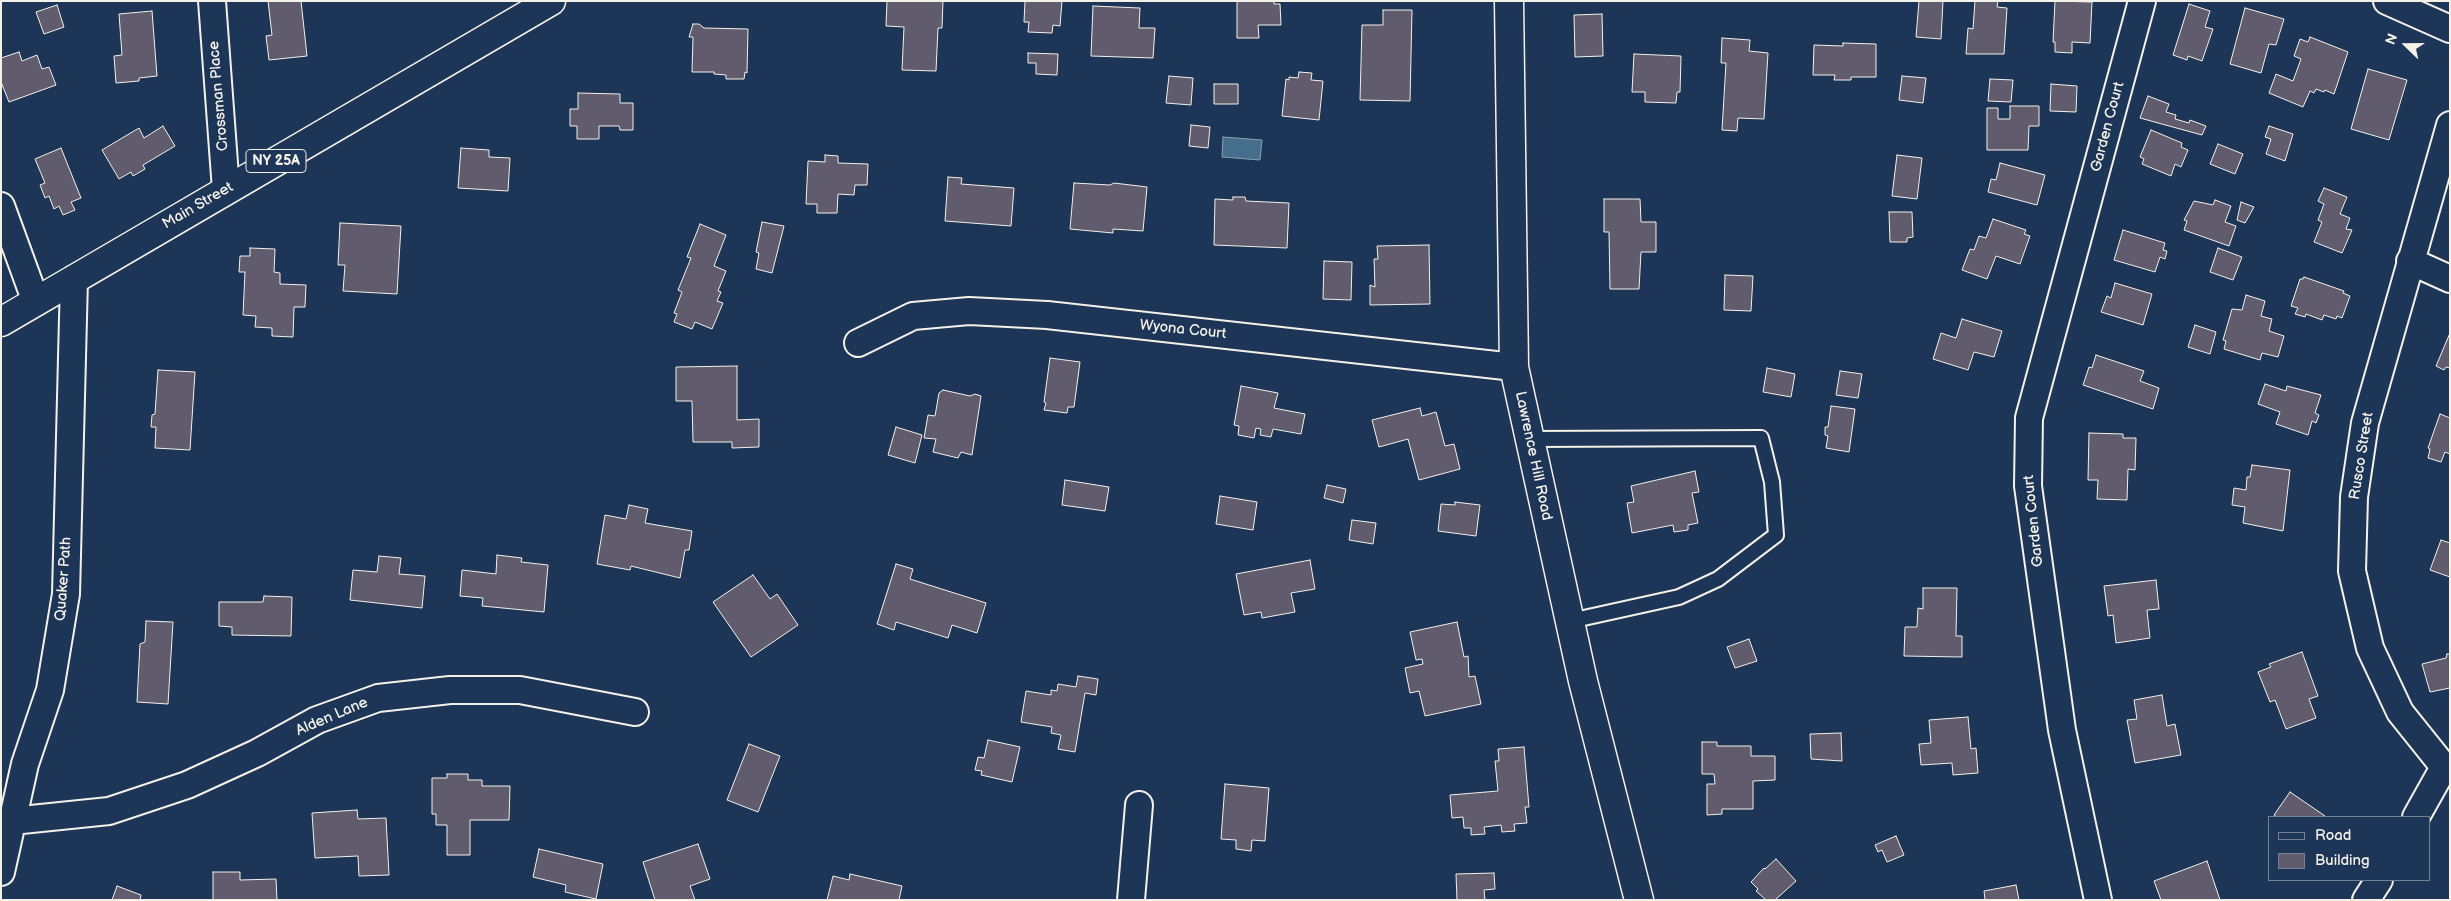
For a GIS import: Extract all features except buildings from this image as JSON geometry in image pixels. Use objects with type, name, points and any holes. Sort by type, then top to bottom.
[{"type":"main road","name":"Main Street","points":[[1,322],[551,1]]},
{"type":"main road","name":"Lawrence Hill Road","points":[[1509,1],[1514,367],[1585,691],[1640,900]]},
{"type":"street","name":"Crossman Place","points":[[212,1],[226,190]]},
{"type":"street","name":"Garden Court","points":[[2098,900],[2062,730],[2028,486],[2029,418],[2142,1]]},
{"type":"street","points":[[2387,1],[2450,29]]},
{"type":"street","name":"Rusco Street","points":[[2447,769],[2400,712],[2370,648],[2352,571],[2354,497],[2365,423],[2450,125]]},
{"type":"street","points":[[1,206],[36,302]]},
{"type":"street","points":[[2410,261],[2450,278]]},
{"type":"street","name":"Quaker Path","points":[[1,872],[25,764],[50,690],[66,594],[74,279]]},
{"type":"street","name":"Wyona Court","points":[[858,344],[913,316],[969,311],[1046,315],[1514,367]]},
{"type":"street","name":"Alden Lane","points":[[12,821],[109,810],[187,785],[257,753],[317,720],[378,698],[450,690],[520,690],[636,712]]},
{"type":"street","points":[[2417,816],[2447,769]]},
{"type":"street","points":[[1131,900],[1139,805]]},
{"type":"street","points":[[2366,900],[2378,881]]},
{"type":"lane","points":[[1530,439],[1761,438],[1772,482],[1776,535],[1718,579],[1679,597],[1570,621]]},
{"type":"water","points":[[1223,137],[1262,140],[1260,160],[1222,157]]}]
